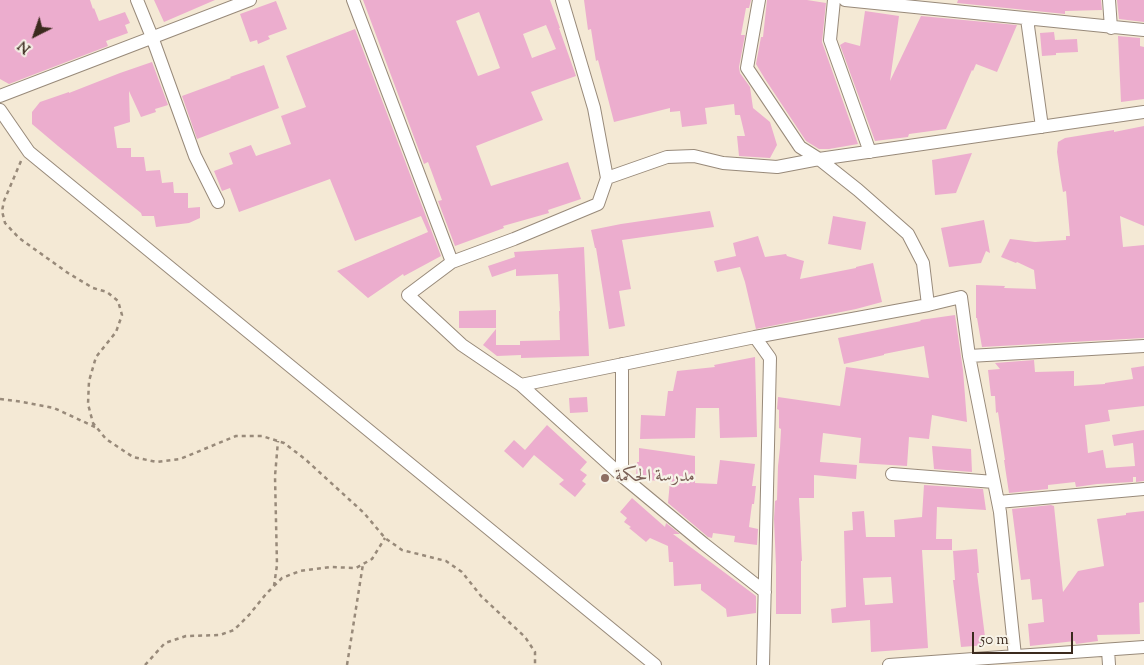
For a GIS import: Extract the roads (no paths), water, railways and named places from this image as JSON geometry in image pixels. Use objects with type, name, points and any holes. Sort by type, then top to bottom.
[{"type":"street","points":[[137,0],[195,156],[218,202]]},
{"type":"street","points":[[0,96],[250,0]]},
{"type":"street","points":[[355,0],[452,262]]},
{"type":"street","points":[[562,0],[594,108],[607,178],[598,204],[514,239],[452,262],[408,295],[462,345],[521,385],[622,476],[765,592]]},
{"type":"street","points":[[759,0],[747,68],[800,147],[819,159],[858,190],[908,234],[922,263],[928,305]]},
{"type":"street","points":[[834,0],[830,40],[870,152]]},
{"type":"street","points":[[845,0],[1144,30]]},
{"type":"street","points":[[1109,0],[1111,28]]},
{"type":"street","points":[[1027,19],[1042,127]]},
{"type":"street","points":[[0,110],[29,152],[655,665]]},
{"type":"street","points":[[607,178],[667,158],[694,156],[723,163],[777,167],[819,159],[1144,112]]},
{"type":"street","points":[[521,385],[961,297],[969,356],[1000,512],[1015,656]]},
{"type":"street","points":[[755,337],[770,358],[763,665]]},
{"type":"street","points":[[969,356],[1144,346]]},
{"type":"street","points":[[622,364],[622,476]]},
{"type":"street","points":[[892,474],[994,482]]},
{"type":"street","points":[[998,502],[1144,489]]},
{"type":"street","points":[[889,665],[1144,648]]},
{"type":"street","points":[[1108,650],[1109,665]]},
{"type":"place","name":"مدرسة الحكمة","points":[[605,478]]}]
